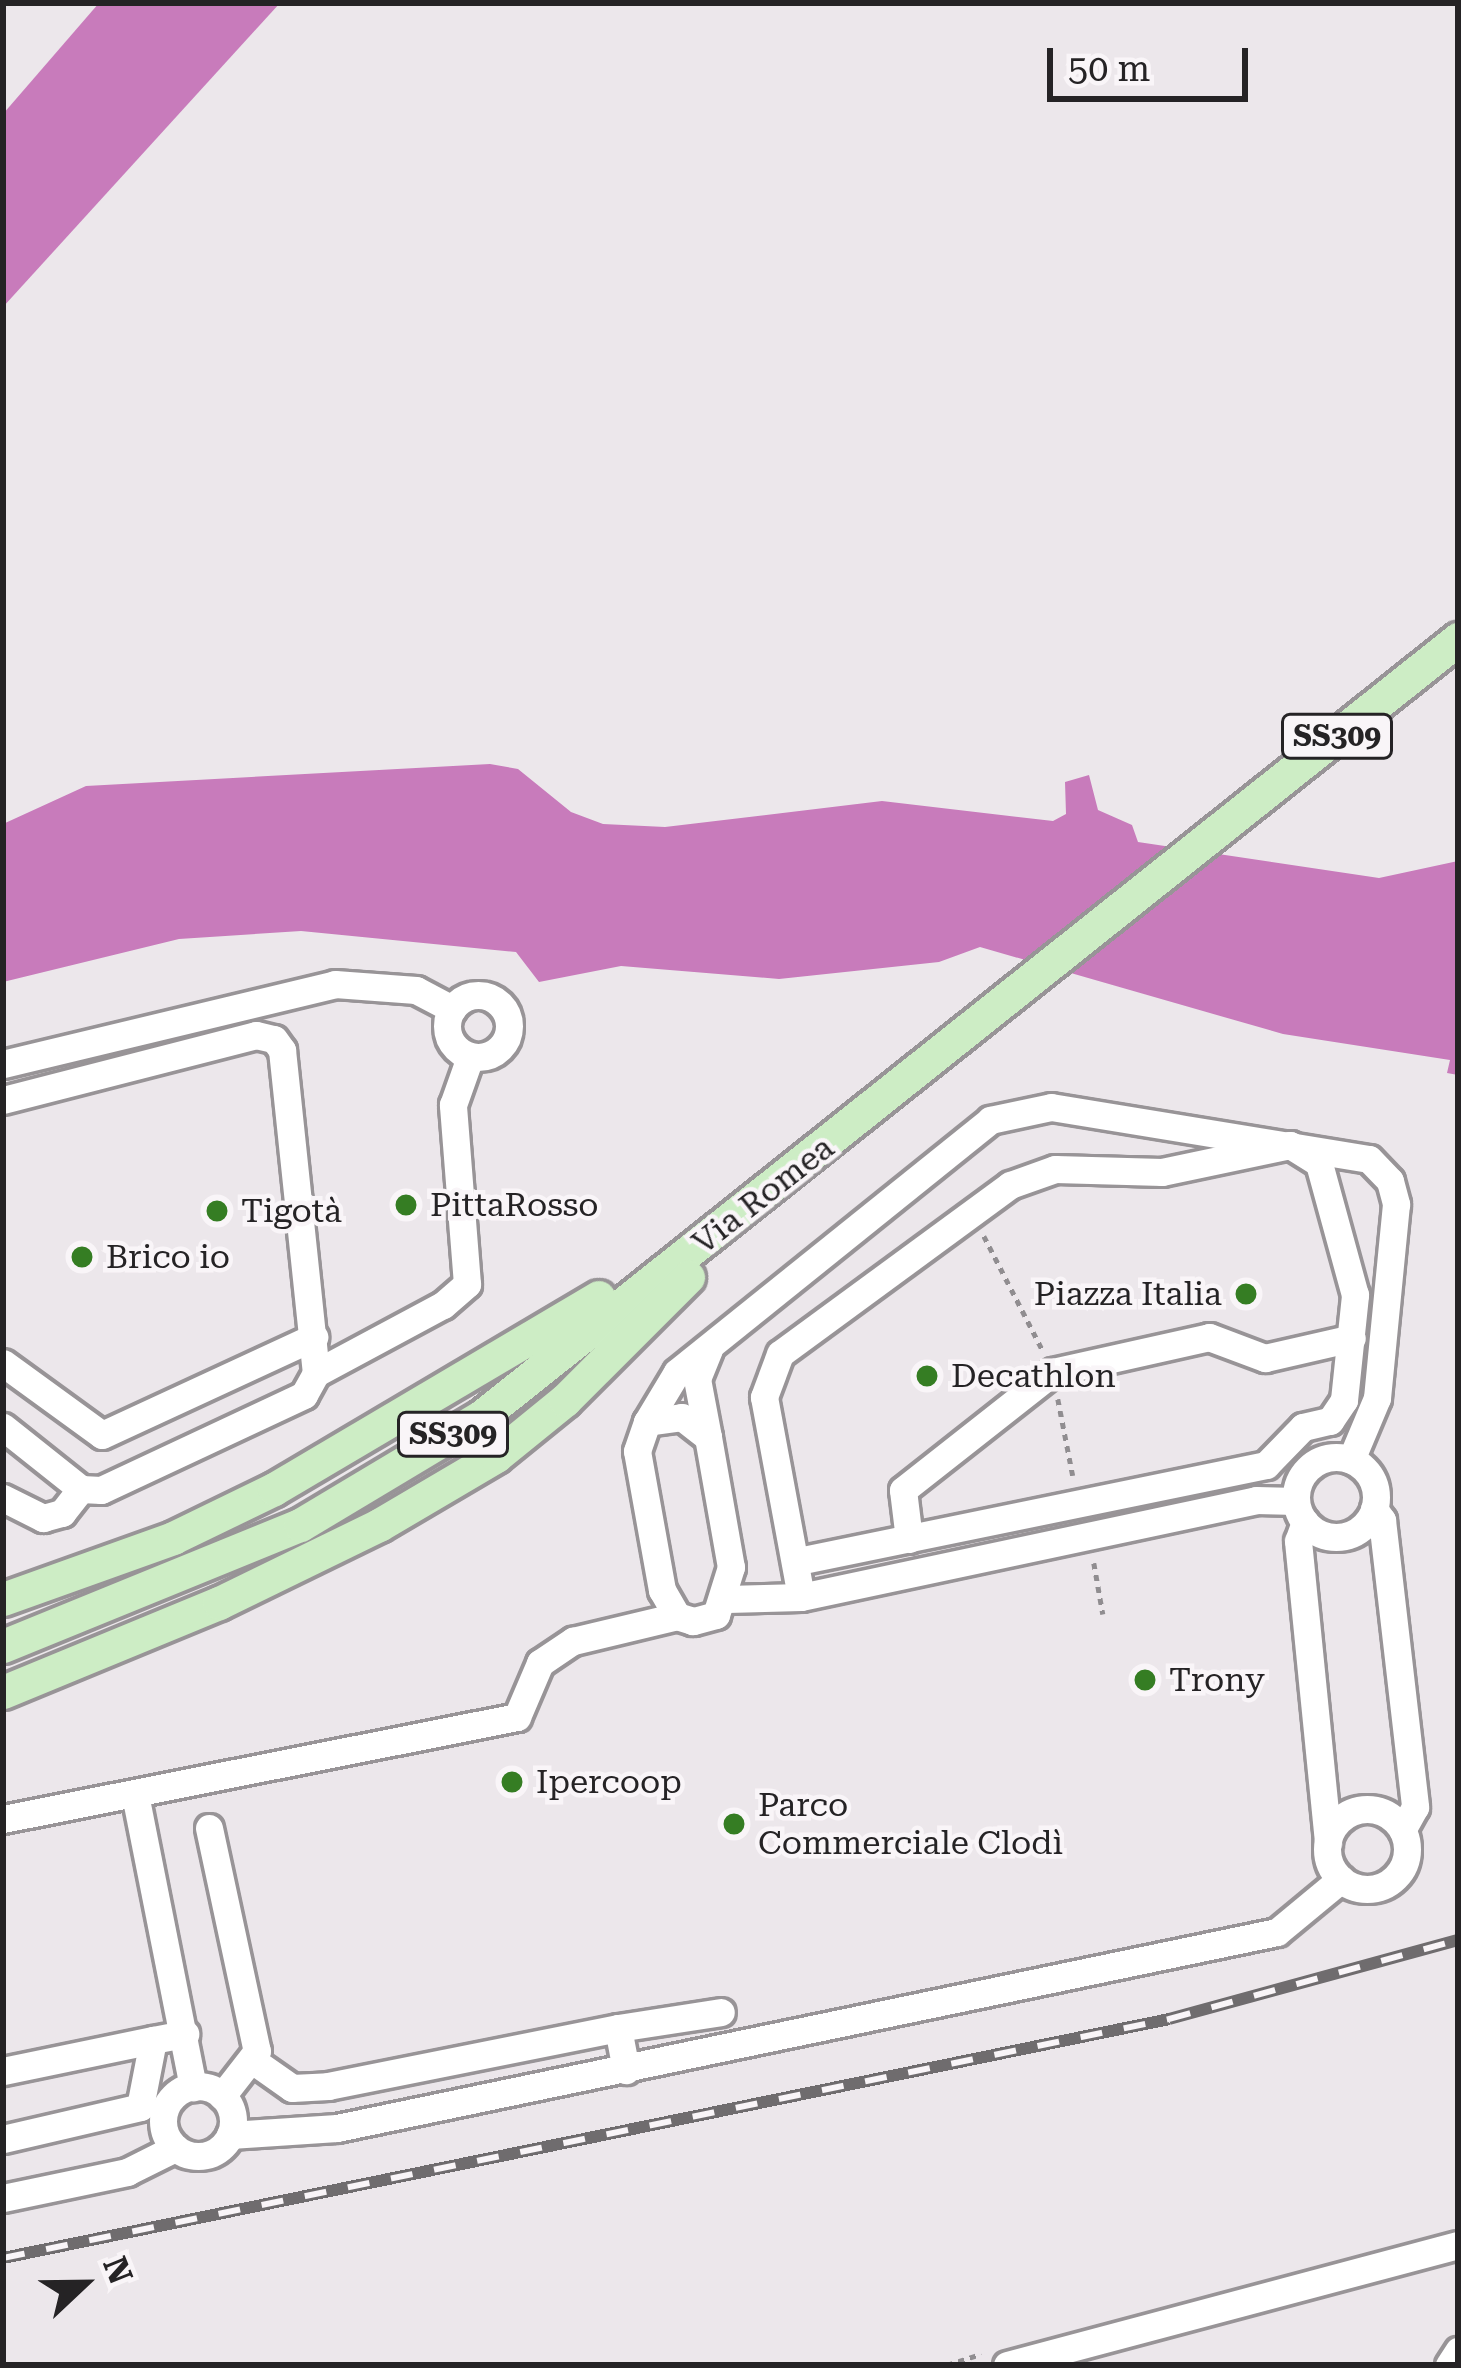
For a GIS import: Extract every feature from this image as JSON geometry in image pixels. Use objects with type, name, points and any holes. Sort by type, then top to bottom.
[{"type":"main road","name":"Via Romea","points":[[3,1646],[299,1525],[482,1416],[796,1171],[1458,639]]},
{"type":"main road","points":[[3,1599],[173,1538],[359,1444],[586,1307],[710,1210],[796,1171]]},
{"type":"main road","points":[[3,1691],[238,1594],[379,1525],[496,1456],[566,1400],[796,1171]]},
{"type":"street","points":[[3,1064],[335,984],[416,990],[452,1009],[486,996],[508,1018],[501,1049],[470,1057]]},
{"type":"street","points":[[452,1009],[447,1035],[470,1057]]},
{"type":"street","points":[[3,1100],[256,1035],[274,1039],[316,1373],[304,1395],[118,1485],[81,1489],[3,1427]]},
{"type":"street","points":[[316,1373],[443,1306],[467,1284],[453,1105],[470,1057]]},
{"type":"street","points":[[677,1616],[662,1590],[637,1451],[646,1422],[677,1372],[990,1120],[1051,1108],[1369,1159],[1390,1181],[1396,1204],[1377,1398],[1351,1460]]},
{"type":"street","points":[[1162,1172],[1174,1128]]},
{"type":"street","points":[[798,1562],[1266,1465],[1303,1426],[1338,1413],[1355,1295],[1329,1184],[1319,1162],[1290,1145],[1162,1172],[1055,1169],[1010,1185],[780,1354],[764,1397],[801,1597]]},
{"type":"street","points":[[744,1319],[780,1354]]},
{"type":"street","points":[[910,1539],[903,1490],[1053,1372],[1209,1336],[1265,1358],[1352,1338]]},
{"type":"street","points":[[3,1363],[103,1436],[314,1337]]},
{"type":"street","points":[[3,1819],[517,1717],[540,1663],[573,1641],[677,1616],[716,1616],[727,1599],[731,1567],[697,1379],[711,1346]]},
{"type":"street","points":[[195,1393],[217,1439]]},
{"type":"street","points":[[646,1422],[682,1417],[708,1437]]},
{"type":"street","points":[[1328,1844],[1345,1816],[1366,1809],[1387,1814],[1402,1830],[1407,1851],[1392,1880],[1361,1888],[1341,1879],[1328,1844],[1298,1541],[1307,1469],[1328,1458],[1351,1460],[1374,1486],[1374,1509],[1382,1520],[1414,1807],[1402,1830]]},
{"type":"street","points":[[3,1498],[43,1518],[62,1513],[81,1489]]},
{"type":"street","points":[[727,1599],[801,1597],[1256,1500],[1300,1511],[1325,1535],[1349,1535],[1374,1509]]},
{"type":"street","points":[[135,1794],[193,2086]]},
{"type":"street","points":[[209,1828],[256,2038],[255,2062],[222,2096]]},
{"type":"street","points":[[3,2198],[127,2172],[175,2148],[204,2156],[230,2135],[337,2128],[1277,1932],[1341,1879]]},
{"type":"street","points":[[255,2062],[292,2088],[328,2086],[721,2012]]},
{"type":"street","points":[[618,2028],[626,2070]]},
{"type":"street","points":[[3,2072],[185,2034]]},
{"type":"street","points":[[3,2139],[140,2107],[153,2040]]},
{"type":"street","points":[[193,2086],[222,2096]]},
{"type":"street","points":[[175,2148],[164,2112],[193,2086]]},
{"type":"street","points":[[222,2096],[230,2135]]},
{"type":"street","points":[[1007,2365],[1458,2245]]},
{"type":"street","points":[[1449,2365],[1458,2351]]},
{"type":"shaded area","points":[[99,3],[280,3],[3,307],[3,114]]},
{"type":"shaded area","points":[[490,764],[518,769],[571,812],[603,824],[665,827],[882,801],[1053,821],[1066,814],[1065,782],[1089,775],[1098,810],[1132,825],[1138,842],[1379,878],[1458,861],[1458,1075],[1447,1073],[1450,1060],[1283,1034],[980,947],[939,962],[779,979],[621,966],[539,982],[516,952],[301,931],[179,939],[3,982],[3,824],[86,786]]},
{"type":"railway","points":[[3,2258],[1169,2019],[1458,1940]]},
{"type":"place","name":"PittaRosso","points":[[406,1205]]},
{"type":"place","name":"Tigotà","points":[[217,1211]]},
{"type":"place","name":"Brico io","points":[[82,1257]]},
{"type":"place","name":"Piazza Italia","points":[[1246,1294]]},
{"type":"place","name":"Decathlon","points":[[927,1376]]},
{"type":"place","name":"Trony","points":[[1145,1680]]},
{"type":"place","name":"Ipercoop","points":[[512,1782]]},
{"type":"place","name":"Parco Commerciale Clodì","points":[[734,1824]]}]
